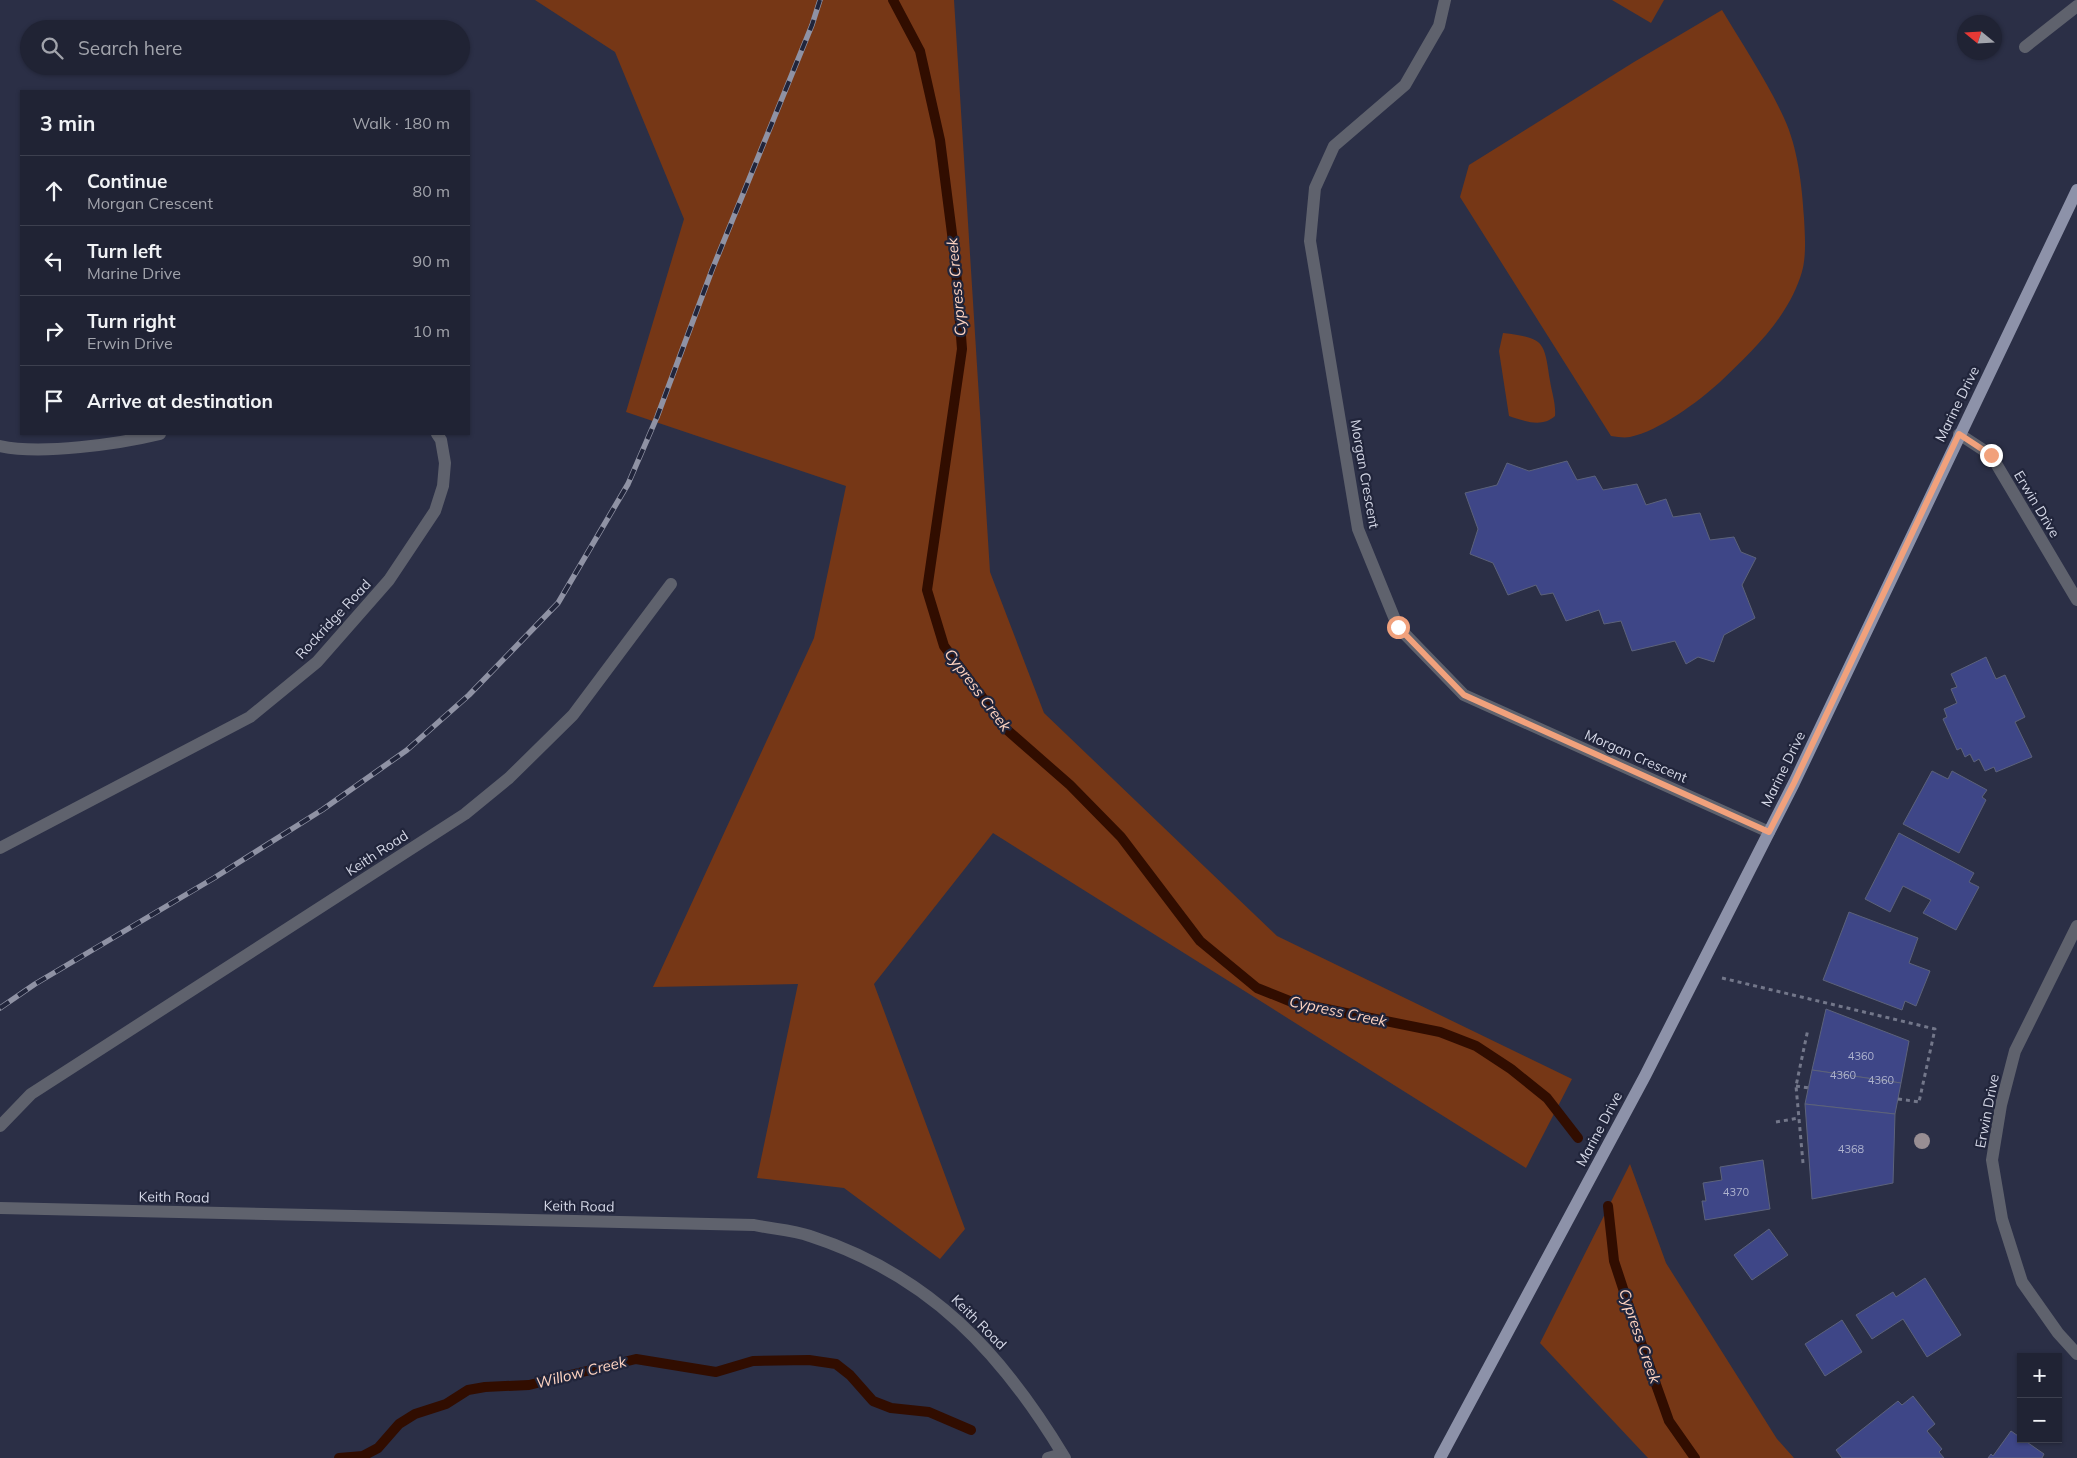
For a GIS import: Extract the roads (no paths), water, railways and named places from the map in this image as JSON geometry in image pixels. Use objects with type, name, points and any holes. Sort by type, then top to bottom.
[{"type":"main road","name":"Marine Drive","points":[[1440,1458],[1645,1076],[1794,783],[2077,190]]},
{"type":"street","name":"Morgan Crescent","points":[[1445,0],[1440,26],[1405,85],[1334,146],[1315,188],[1310,241],[1358,529],[1398,627],[1464,695],[1769,832]]},
{"type":"street","points":[[2025,47],[2077,6]]},
{"type":"street","name":"Erwin Drive","points":[[1959,434],[1991,455],[2077,600]]},
{"type":"street","points":[[0,446],[50,448],[156,435]]},
{"type":"street","name":"Rockridge Road","points":[[0,848],[250,716],[317,662],[388,580],[436,510],[443,486],[445,463],[441,440],[438,435]]},
{"type":"street","name":"Keith Road","points":[[0,1126],[31,1094],[465,814],[509,778],[573,715],[671,584]]},
{"type":"street","name":"Erwin Drive","points":[[2077,926],[2015,1051],[2001,1104],[1992,1160],[2002,1219],[2022,1282],[2058,1333],[2077,1354]]},
{"type":"street","name":"Keith Road","points":[[0,1208],[754,1225],[810,1236],[864,1258],[901,1278],[938,1302],[972,1332],[1003,1367],[1064,1456]]},
{"type":"street","points":[[1048,1458],[1064,1456]]},
{"type":"waterway","name":"Cypress Creek","points":[[893,0],[920,51],[940,140],[955,257],[962,349],[927,590],[944,646],[1006,729],[1070,785],[1121,837],[1200,941],[1257,988],[1292,1002],[1440,1032],[1476,1046],[1511,1069],[1547,1098],[1578,1138]]},
{"type":"waterway","name":"Cypress Creek","points":[[1608,1206],[1614,1261],[1638,1334],[1669,1421],[1695,1458]]},
{"type":"waterway","name":"Willow Creek","points":[[339,1458],[363,1456],[378,1448],[399,1424],[415,1414],[446,1404],[468,1390],[485,1387],[529,1385],[636,1359],[716,1372],[753,1361],[809,1360],[836,1364],[850,1375],[873,1401],[891,1408],[929,1412],[971,1430]]},
{"type":"railway","points":[[0,1008],[35,984],[214,878],[322,810],[407,750],[469,695],[558,603],[628,484],[657,417],[712,270],[812,25],[820,0]]}]
